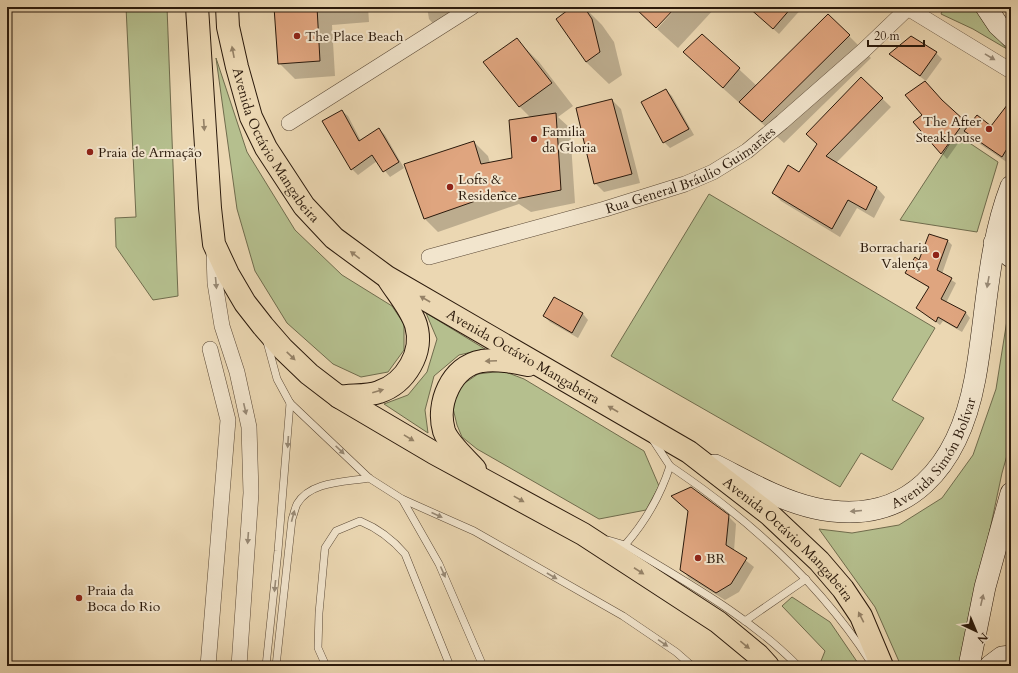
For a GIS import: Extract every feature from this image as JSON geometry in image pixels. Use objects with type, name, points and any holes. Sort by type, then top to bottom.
[{"type":"main road","points":[[197,7],[214,244],[228,274],[245,303],[263,326],[283,349],[309,374],[339,397],[434,452],[583,534],[718,622],[758,655],[768,666]]},
{"type":"main road","name":"Avenida Octávio Mangabeira","points":[[227,7],[228,27],[236,67],[251,116],[266,148],[304,206],[334,238],[387,277],[543,369],[689,452],[769,514],[819,561],[843,589],[861,616],[882,666]]},
{"type":"main road","points":[[339,397],[379,392],[398,381],[413,364],[418,343],[416,325],[402,299],[387,277]]},
{"type":"main road","points":[[485,480],[445,433],[442,414],[445,393],[460,371],[481,361],[504,360],[543,369]]},
{"type":"street","points":[[289,123],[472,7]]},
{"type":"street","points":[[908,7],[1011,71]]},
{"type":"street","name":"Rua General Bráulio Guimarães","points":[[429,257],[606,209],[685,184],[714,172],[747,151],[782,122],[863,51],[908,7]]},
{"type":"street","points":[[986,7],[998,25],[1011,37]]},
{"type":"street","name":"Avenida Simón Bolívar","points":[[689,452],[767,491],[789,500],[815,508],[843,512],[860,511],[894,503],[910,494],[935,474],[944,462],[961,426],[975,381],[994,243],[1001,214],[1011,186]]},
{"type":"street","points":[[994,243],[1011,257]]},
{"type":"street","points":[[214,244],[215,283],[222,326],[236,372],[249,428],[251,493],[239,666]]},
{"type":"street","points":[[208,666],[228,420],[210,349]]},
{"type":"street","points":[[969,666],[985,587],[1011,493]]},
{"type":"street","points":[[990,666],[1002,657],[1011,656]]},
{"type":"lane","points":[[263,326],[276,374],[290,403],[369,478],[402,499],[474,531],[622,616],[676,652],[692,666]]},
{"type":"lane","points":[[266,666],[278,551],[290,403]]},
{"type":"lane","points":[[646,428],[670,466],[735,513],[766,539],[806,579],[843,621],[873,666]]},
{"type":"lane","points":[[625,545],[640,528],[652,509],[663,487],[670,466]]},
{"type":"lane","points":[[276,666],[292,519],[297,504],[304,496],[320,486],[369,478]]},
{"type":"lane","points":[[402,499],[439,564],[483,666]]},
{"type":"lane","points":[[326,666],[318,648],[325,548],[336,531],[360,521],[368,524],[391,540],[405,554],[450,666]]},
{"type":"lane","points":[[583,534],[625,545],[745,621],[785,653],[798,666]]},
{"type":"lane","points":[[745,621],[806,579]]},
{"type":"green space","points":[[126,7],[167,7],[178,296],[153,300],[116,247],[115,218],[136,217]]},
{"type":"green space","points":[[944,7],[975,7],[983,21],[1007,49],[973,29],[941,14]]},
{"type":"green space","points":[[216,58],[247,152],[295,230],[342,275],[392,306],[404,324],[404,350],[388,372],[361,377],[333,364],[287,323],[255,271],[237,209]]},
{"type":"green space","points":[[956,134],[998,162],[977,232],[900,220]]},
{"type":"green space","points":[[709,194],[935,328],[892,400],[924,418],[892,470],[861,453],[840,487],[611,356]]},
{"type":"green space","points":[[1011,295],[1011,441],[1002,473],[961,666],[901,666],[875,607],[819,529],[852,533],[899,525],[942,498],[973,455],[996,389]]},
{"type":"green space","points":[[426,313],[485,349],[459,355],[434,376],[425,410],[428,433],[384,404],[408,395],[427,372],[437,339]]},
{"type":"green space","points":[[503,371],[524,379],[644,451],[659,486],[646,510],[599,519],[477,449],[462,437],[457,425],[452,404],[459,387],[478,374]]},
{"type":"green space","points":[[792,597],[830,622],[860,666],[822,666],[821,661],[825,651],[782,606]]},
{"type":"building","name":"The Place Beach","points":[[274,7],[317,7],[320,61],[278,64]]},
{"type":"building","points":[[572,7],[584,7],[592,19],[600,52],[586,62],[556,19]]},
{"type":"building","points":[[634,7],[676,7],[656,28]]},
{"type":"building","points":[[748,7],[792,7],[773,29]]},
{"type":"building","points":[[828,14],[850,35],[762,122],[739,102]]},
{"type":"building","points":[[702,34],[740,68],[723,88],[683,52]]},
{"type":"building","points":[[911,36],[937,52],[920,76],[889,54]]},
{"type":"building","points":[[517,38],[552,83],[519,107],[483,62]]},
{"type":"building","points":[[861,77],[883,98],[826,156],[877,187],[866,210],[848,200],[832,229],[772,193],[788,165],[799,172],[817,144],[806,134]]},
{"type":"building","points":[[925,81],[942,100],[965,121],[941,154],[913,122],[922,115],[905,95]]},
{"type":"building","points":[[666,89],[689,129],[663,143],[641,102]]},
{"type":"building","points":[[612,99],[632,174],[594,184],[576,108]]},
{"type":"building","name":"The After Steakhouse","points":[[1011,100],[1011,142],[1002,157],[964,131],[977,115],[991,126]]},
{"type":"building","points":[[342,110],[359,141],[379,128],[399,162],[383,172],[372,155],[351,170],[322,121]]},
{"type":"building","points":[[556,113],[561,190],[516,199],[504,191],[424,219],[404,164],[474,141],[481,164],[512,158],[509,120]]},
{"type":"building","points":[[929,234],[948,240],[937,270],[952,278],[941,299],[966,312],[957,328],[938,317],[936,322],[916,308],[929,287],[905,273],[915,257],[919,260]]},
{"type":"building","points":[[554,297],[583,313],[572,333],[543,316]]},
{"type":"building","points":[[691,487],[729,515],[726,545],[747,558],[731,584],[716,593],[680,570],[688,511],[671,496]]},
{"type":"place","name":"The Place Beach","points":[[297,36]]},
{"type":"place","name":"The After Steakhouse","points":[[989,129]]},
{"type":"place","name":"Familia da Gloria","points":[[534,139]]},
{"type":"place","name":"Praia de Armação","points":[[90,152]]},
{"type":"place","name":"Lofts & Residence","points":[[450,187]]},
{"type":"place","name":"Borracharia Valença","points":[[936,255]]},
{"type":"place","name":"BR","points":[[698,558]]},
{"type":"place","name":"Praia da Boca do Rio","points":[[79,598]]}]
